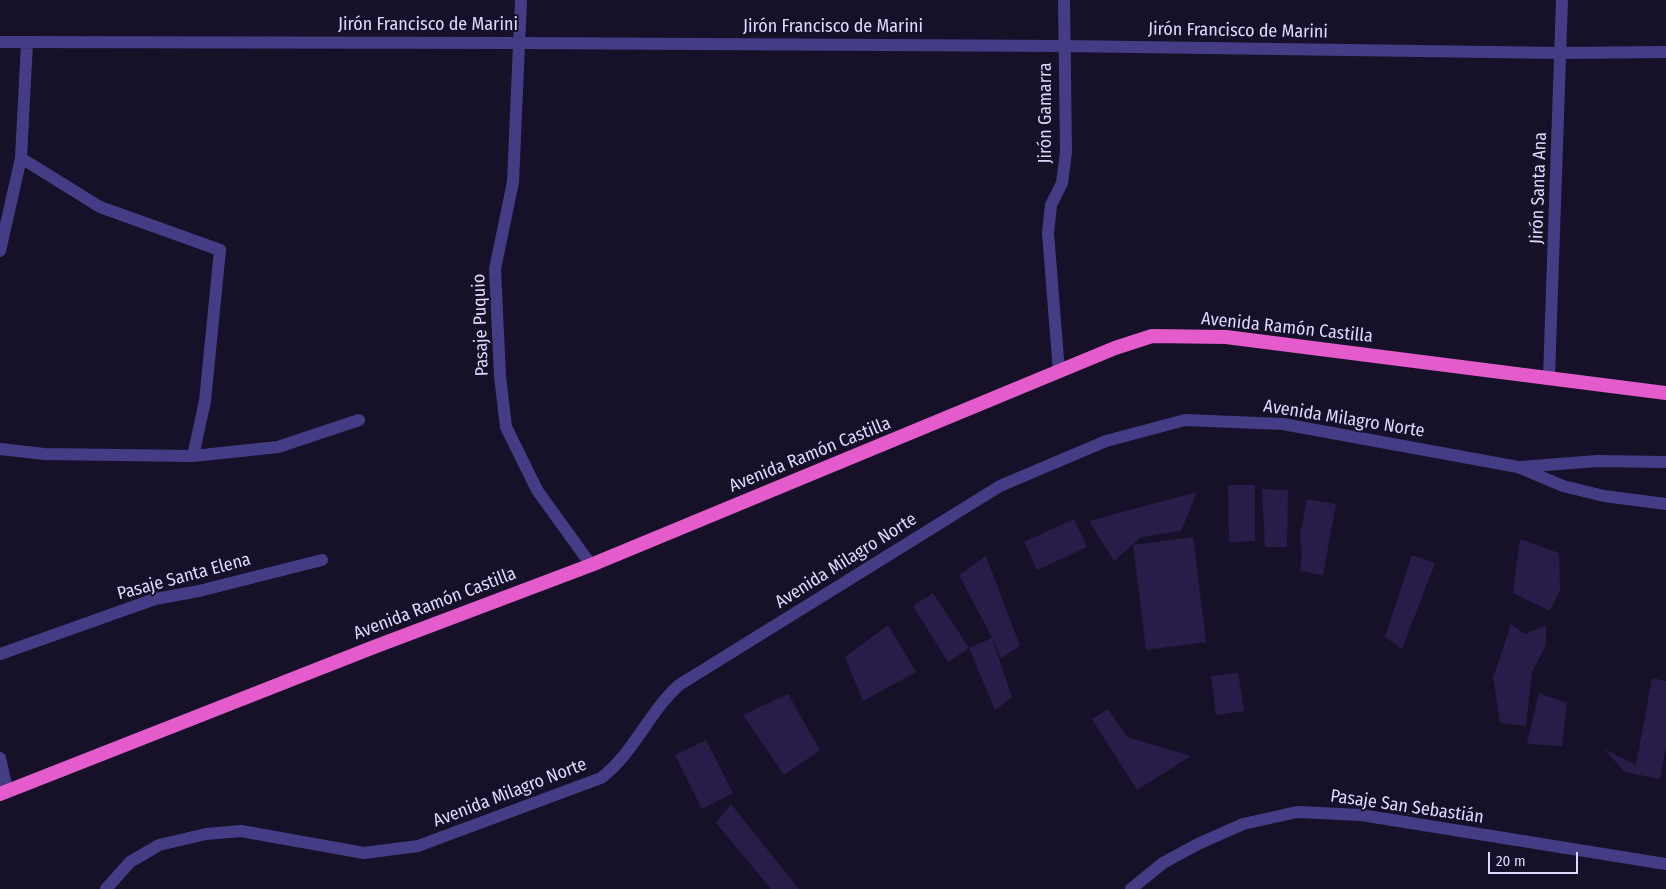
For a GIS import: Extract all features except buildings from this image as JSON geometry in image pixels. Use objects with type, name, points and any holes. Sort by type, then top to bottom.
[{"type":"highway","name":"Avenida Ramón Castilla","points":[[4,791],[591,565],[1114,348],[1152,336],[1226,337],[1666,393]]},
{"type":"street","name":"Pasaje Puquio","points":[[521,0],[513,182],[495,269],[500,376],[506,427],[537,490],[591,565]]},
{"type":"street","name":"Jirón Gamarra","points":[[1060,372],[1048,233],[1051,205],[1062,184],[1066,152],[1064,0]]},
{"type":"street","name":"Jirón Santa Ana","points":[[1549,377],[1562,0]]},
{"type":"street","name":"Jirón Francisco de Marini","points":[[0,42],[519,42],[1064,46],[1561,53],[1666,52]]},
{"type":"street","points":[[0,250],[21,158],[27,42]]},
{"type":"street","points":[[21,158],[100,207],[220,250],[205,400],[193,456]]},
{"type":"street","points":[[0,449],[44,454],[193,456],[278,448],[359,420]]},
{"type":"street","name":"Avenida Milagro Norte","points":[[106,889],[130,862],[159,845],[206,834],[241,831],[364,853],[418,846],[601,778],[615,765],[665,697],[678,685],[1000,486],[1106,441],[1184,420],[1283,424],[1518,467],[1563,486],[1604,496],[1666,504]]},
{"type":"street","points":[[1518,467],[1597,461],[1666,462]]},
{"type":"street","name":"Pasaje Santa Elena","points":[[0,654],[155,599],[199,591],[322,560]]},
{"type":"street","points":[[0,758],[4,791]]},
{"type":"street","name":"Pasaje San Sebastián","points":[[1131,889],[1163,863],[1198,844],[1243,824],[1297,812],[1361,815],[1666,864]]}]
